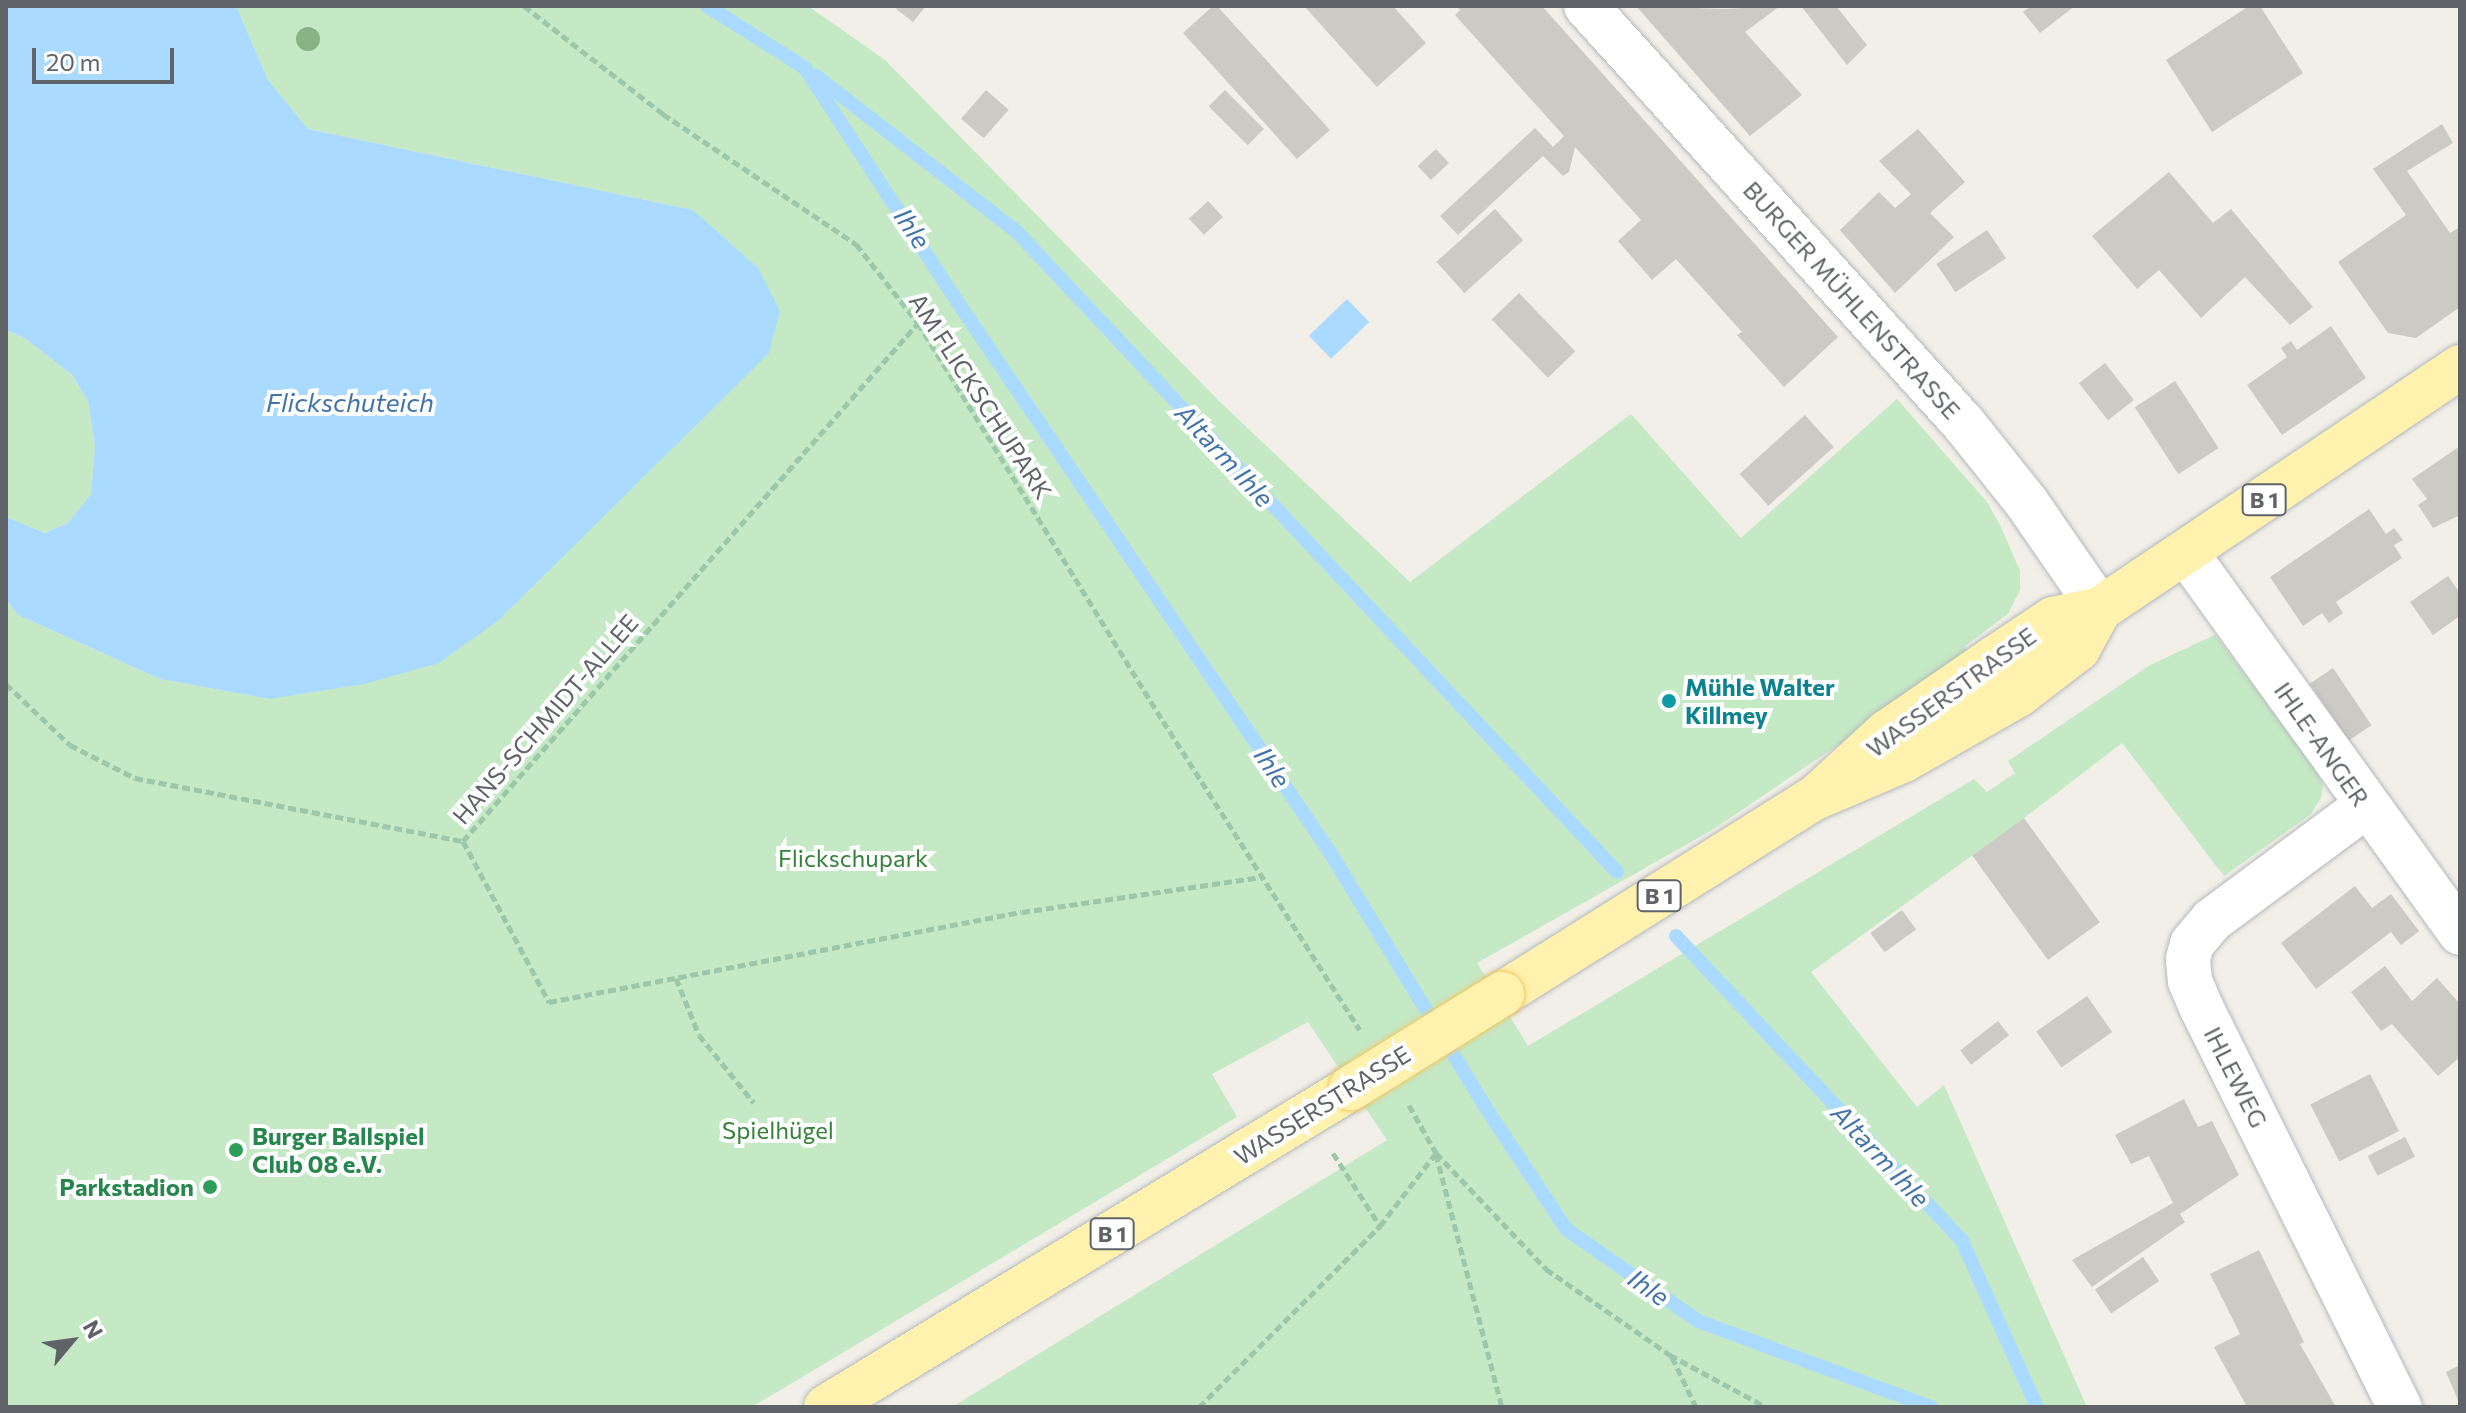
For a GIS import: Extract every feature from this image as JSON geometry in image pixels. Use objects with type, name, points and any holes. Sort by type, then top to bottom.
[{"type":"main road","name":"WASSERSTRASSE","points":[[826,1407],[1308,1115],[1815,798],[1904,760],[2018,695],[2078,649],[2100,609],[2187,554],[2460,367]]},
{"type":"street","name":"BURGER MÜHLENSTRASSE","points":[[1586,6],[1964,424],[2027,503],[2100,609]]},
{"type":"street","name":"IHLE-ANGER","points":[[2187,554],[2460,933]]},
{"type":"street","name":"IHLEWEG","points":[[2366,806],[2212,920],[2192,944],[2188,959],[2190,981],[2202,1009],[2400,1407]]},
{"type":"path","name":"AM FLICKSCHUPARK","points":[[524,6],[663,114],[856,244],[918,323],[1261,877],[1362,1033]]},
{"type":"path","name":"HANS-SCHMIDT-ALLEE","points":[[6,684],[70,745],[135,778],[463,841],[918,323]]},
{"type":"path","points":[[463,841],[549,1002],[1022,912],[1261,877]]},
{"type":"path","points":[[676,978],[699,1035],[754,1103]]},
{"type":"path","points":[[1404,1098],[1436,1153],[1546,1269],[1670,1355],[1766,1407]]},
{"type":"path","points":[[1308,1115],[1380,1226]]},
{"type":"path","points":[[1199,1407],[1380,1226],[1436,1153]]},
{"type":"path","points":[[1436,1153],[1502,1407]]},
{"type":"path","points":[[1670,1355],[1696,1407]]},
{"type":"green space","name":"Flickschupark","points":[[236,6],[808,6],[885,60],[1220,402],[1410,582],[1631,414],[1741,538],[1897,399],[1987,502],[2000,525],[2020,571],[2020,590],[2008,614],[1965,646],[1970,656],[1712,830],[1477,963],[1528,1046],[1974,779],[1987,792],[2015,773],[2008,761],[2150,665],[2215,635],[2316,770],[2323,786],[2321,798],[2311,814],[2224,876],[2122,743],[1811,972],[1917,1107],[1944,1085],[2087,1407],[952,1407],[1387,1140],[1308,1022],[1212,1074],[1237,1117],[752,1407],[6,1407],[6,599],[18,615],[160,679],[269,699],[693,210],[308,129],[268,80]]},
{"type":"green space","points":[[6,330],[26,339],[72,375],[88,401],[95,446],[91,494],[68,523],[45,533],[6,517]]},
{"type":"water","name":"Flickschuteich","points":[[6,6],[236,6],[268,80],[308,129],[693,210],[758,268],[780,311],[769,353],[499,620],[439,663],[364,684],[269,699],[160,679],[18,615],[6,599],[6,517],[45,533],[68,523],[91,494],[95,446],[88,401],[72,375],[26,339],[6,330]]},
{"type":"water","points":[[1347,299],[1369,322],[1331,359],[1309,336]]},
{"type":"building","points":[[899,6],[926,6],[913,22],[896,9]]},
{"type":"building","points":[[1213,6],[1217,6],[1330,130],[1297,159],[1183,33]]},
{"type":"building","points":[[1304,6],[1393,6],[1426,43],[1377,87]]},
{"type":"building","points":[[1456,6],[1542,6],[1838,337],[1784,387],[1737,335],[1742,332],[1676,259],[1652,280],[1618,241],[1641,220],[1575,147],[1569,172],[1563,176],[1543,156],[1458,235],[1440,216],[1535,128],[1553,147],[1564,136],[1455,15],[1460,10]]},
{"type":"building","points":[[1636,6],[1724,9],[1780,6],[1745,32],[1802,95],[1750,136]]},
{"type":"building","points":[[1801,6],[1836,6],[1867,45],[1847,65]]},
{"type":"building","points":[[2031,6],[2075,6],[2040,33],[2023,12]]},
{"type":"building","points":[[2249,6],[2260,6],[2303,73],[2212,132],[2166,60]]},
{"type":"building","points":[[986,90],[1009,110],[984,138],[961,119]]},
{"type":"building","points":[[1225,90],[1264,129],[1248,145],[1209,106]]},
{"type":"building","points":[[2442,124],[2453,143],[2407,171],[2450,233],[2460,227],[2460,307],[2416,338],[2388,333],[2338,262],[2406,215],[2373,169]]},
{"type":"building","points":[[1918,129],[1965,182],[1930,213],[1954,237],[1895,293],[1840,230],[1879,192],[1895,208],[1911,194],[1879,161]]},
{"type":"building","points":[[1436,149],[1449,163],[1431,180],[1418,166]]},
{"type":"building","points":[[2169,172],[2213,223],[2231,209],[2313,307],[2290,325],[2245,277],[2201,318],[2159,270],[2137,289],[2092,236]]},
{"type":"building","points":[[1208,201],[1223,217],[1204,235],[1189,219]]},
{"type":"building","points":[[1495,209],[1523,240],[1464,293],[1436,262]]},
{"type":"building","points":[[1987,230],[2006,258],[1955,292],[1936,264]]},
{"type":"building","points":[[1519,293],[1575,351],[1548,378],[1492,319]]},
{"type":"building","points":[[2331,326],[2366,378],[2282,435],[2247,385],[2287,357],[2281,348],[2291,341],[2297,350]]},
{"type":"building","points":[[2105,363],[2134,400],[2108,420],[2079,383]]},
{"type":"building","points":[[2175,381],[2219,448],[2178,474],[2135,407]]},
{"type":"building","points":[[1805,415],[1834,447],[1768,506],[1740,474]]},
{"type":"building","points":[[2460,446],[2460,515],[2433,528],[2418,505],[2427,499],[2412,479]]},
{"type":"building","points":[[2369,509],[2386,534],[2394,528],[2403,540],[2394,545],[2402,558],[2336,602],[2343,613],[2329,623],[2322,613],[2303,626],[2270,577]]},
{"type":"building","points":[[2448,576],[2460,593],[2460,616],[2433,635],[2410,602]]},
{"type":"building","points":[[2333,668],[2372,725],[2348,741],[2310,684]]},
{"type":"building","points":[[2024,818],[2100,922],[2048,960],[1972,856]]},
{"type":"building","points":[[2355,886],[2372,908],[2391,894],[2419,931],[2401,945],[2391,932],[2316,989],[2281,943]]},
{"type":"building","points":[[1902,910],[1916,929],[1885,952],[1870,933]]},
{"type":"building","points":[[2385,966],[2412,1001],[2437,978],[2460,1004],[2460,1057],[2438,1076],[2392,1024],[2381,1031],[2351,992]]},
{"type":"building","points":[[2087,996],[2112,1032],[2061,1068],[2036,1032]]},
{"type":"building","points":[[1998,1021],[2009,1035],[1971,1065],[1960,1051]]},
{"type":"building","points":[[2370,1074],[2399,1131],[2339,1161],[2310,1104]]},
{"type":"building","points":[[2184,1099],[2198,1127],[2212,1121],[2239,1175],[2180,1214],[2185,1222],[2092,1287],[2072,1260],[2173,1203],[2149,1156],[2131,1164],[2115,1135]]},
{"type":"building","points":[[2405,1137],[2415,1157],[2378,1176],[2368,1156]]},
{"type":"building","points":[[2259,1250],[2304,1342],[2300,1344],[2336,1407],[2247,1407],[2214,1347],[2240,1334],[2210,1274]]},
{"type":"building","points":[[2143,1257],[2159,1281],[2111,1313],[2095,1289]]},
{"type":"building","points":[[2460,1365],[2460,1405],[2446,1372]]},
{"type":"waterway","name":"Ihle","points":[[707,6],[805,68],[959,304],[1331,854],[1484,1105],[1566,1229],[1698,1321],[1931,1407]]},
{"type":"waterway","name":"Altarm Ihle","points":[[816,76],[1017,232],[1617,872]]},
{"type":"waterway","name":"Altarm Ihle","points":[[1676,936],[1962,1241],[2037,1407]]},
{"type":"place","name":"Mühle Walter Killmey","points":[[1669,701]]},
{"type":"place","name":"Burger Ballspiel Club 08 e.V.","points":[[236,1150]]},
{"type":"place","name":"Parkstadion","points":[[210,1187]]},
{"type":"park label","name":"Spielhügel","points":[[778,1130]]}]
